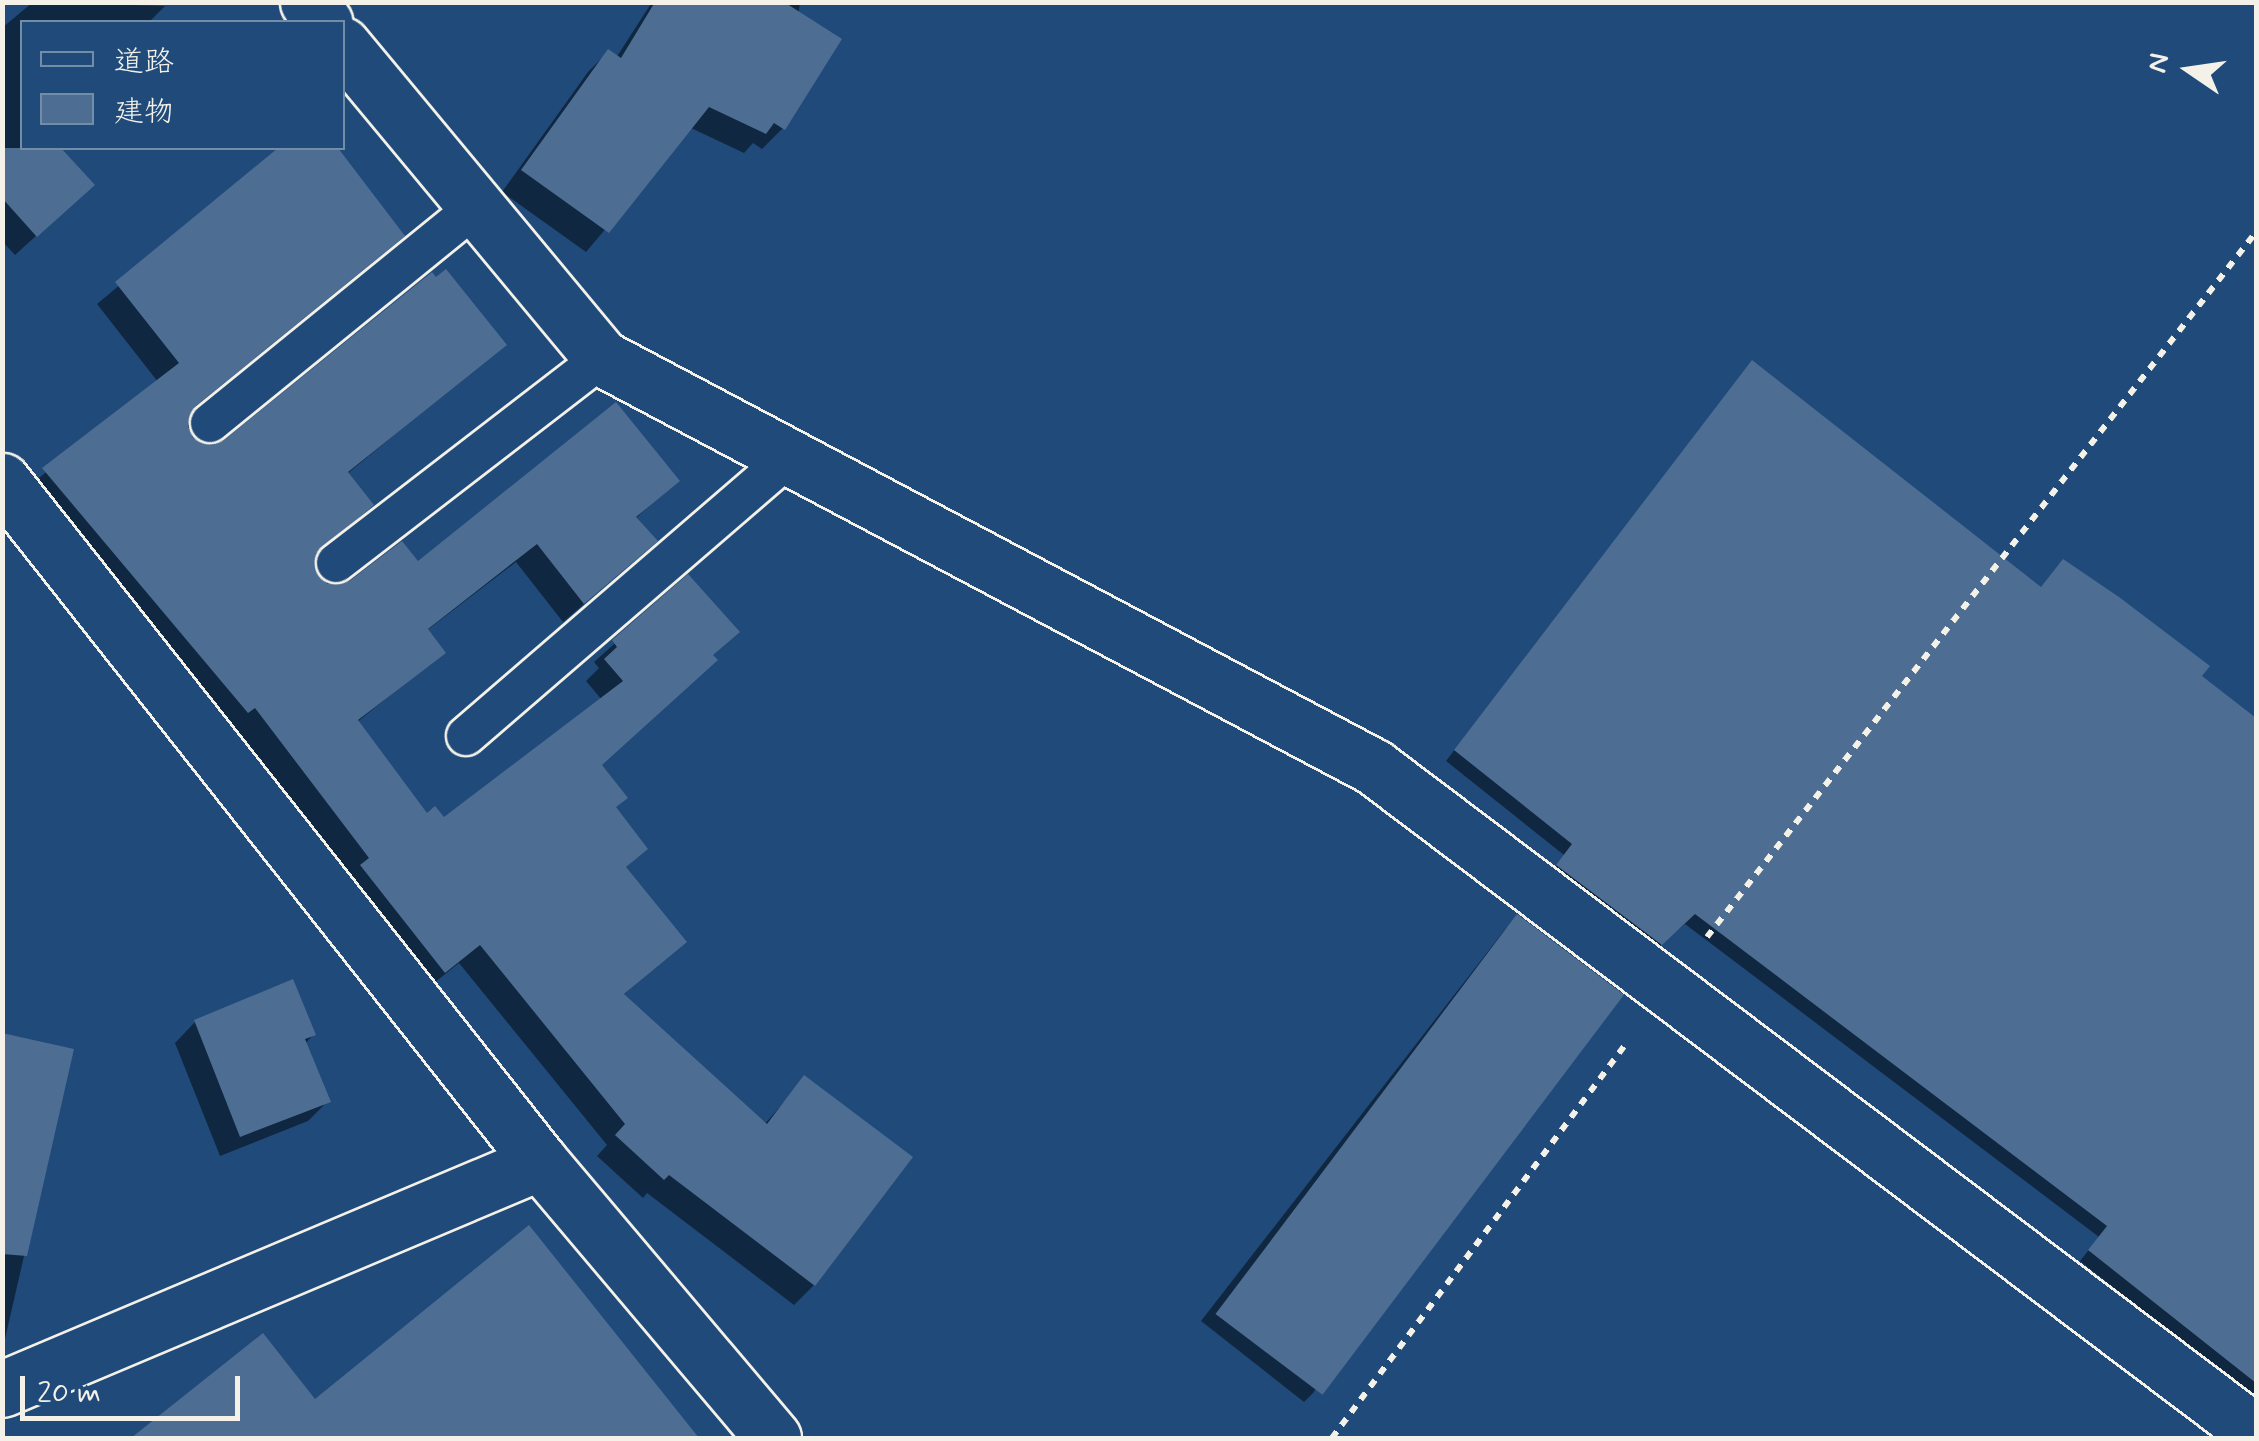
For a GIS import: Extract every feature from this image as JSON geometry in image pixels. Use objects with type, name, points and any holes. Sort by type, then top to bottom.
[{"type":"street","points":[[345,48],[602,358],[1374,767],[1669,985],[2256,1433]]},
{"type":"street","points":[[2,481],[540,1162],[773,1438]]},
{"type":"street","points":[[2,1388],[540,1162]]},
{"type":"lane","points":[[210,422],[477,206]]},
{"type":"lane","points":[[336,563],[602,358]]},
{"type":"lane","points":[[466,736],[787,459]]},
{"type":"path","points":[[1332,1438],[1669,985],[2256,232]]},
{"type":"building","points":[[655,2],[784,2],[842,39],[785,130],[774,123],[766,134],[709,107],[609,233],[521,170],[608,49],[621,58]]},
{"type":"building","points":[[2,148],[63,150],[95,185],[37,237],[2,198]]},
{"type":"building","points":[[276,150],[340,150],[405,236],[196,406],[188,426],[193,438],[213,445],[224,440],[432,272],[436,277],[446,269],[507,345],[348,472],[374,505],[316,554],[319,577],[328,584],[349,581],[402,541],[418,561],[616,402],[680,481],[636,517],[658,541],[584,604],[537,544],[428,629],[446,653],[358,720],[427,813],[435,806],[444,817],[623,681],[604,659],[617,647],[612,640],[688,574],[740,632],[713,655],[718,660],[602,765],[628,798],[616,807],[648,849],[626,867],[687,942],[624,994],[767,1124],[804,1075],[913,1157],[815,1286],[669,1175],[664,1180],[615,1135],[625,1124],[480,945],[445,973],[360,865],[369,858],[255,708],[248,713],[42,468],[179,363],[115,282]]},
{"type":"building","points":[[1752,360],[2041,587],[2063,559],[2119,597],[2210,666],[2202,676],[2256,718],[2256,1383],[2088,1250],[2107,1226],[1695,914],[1662,945],[1556,865],[1572,844],[1454,750]]},
{"type":"building","points":[[1517,914],[1624,995],[1323,1395],[1215,1314]]},
{"type":"building","points":[[293,979],[316,1035],[305,1039],[331,1102],[240,1137],[194,1020]]},
{"type":"building","points":[[2,1033],[74,1049],[27,1256],[2,1254]]},
{"type":"building","points":[[529,1225],[699,1438],[131,1438],[263,1333],[315,1399]]}]
